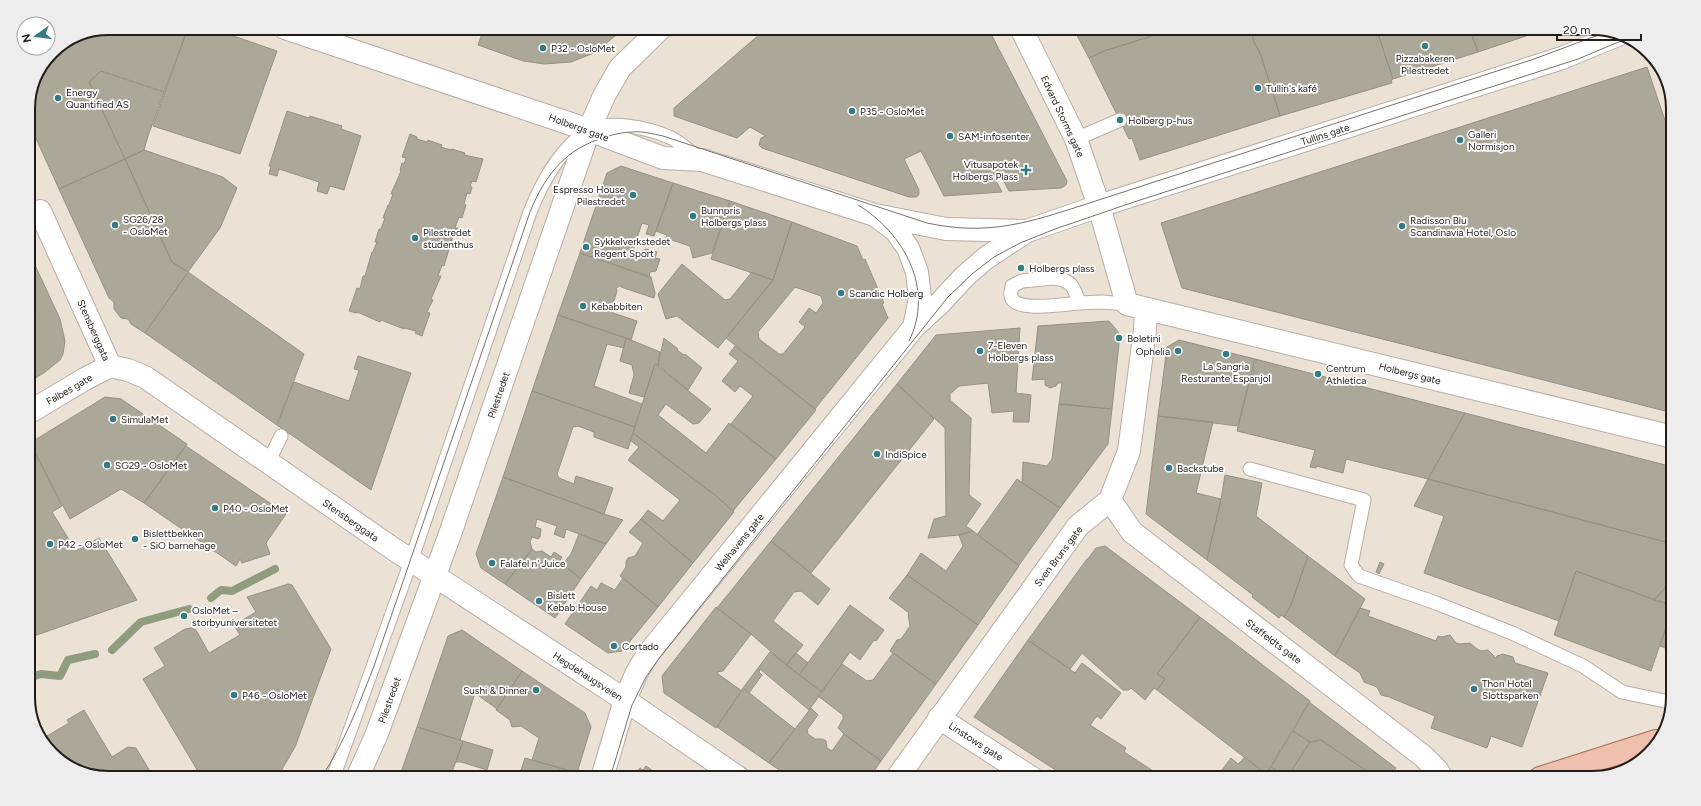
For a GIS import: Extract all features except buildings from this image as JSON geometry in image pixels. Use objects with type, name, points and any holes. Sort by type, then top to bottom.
[{"type":"main road","points":[[1563,771],[1649,744]]},
{"type":"street","name":"Holbergs gate","points":[[306,35],[589,130],[663,158],[702,160],[875,215]]},
{"type":"street","name":"Pilestredet","points":[[360,771],[376,736],[435,576],[589,130],[604,96],[620,68],[654,35]]},
{"type":"street","name":"Edvard Storms gate","points":[[1024,35],[1076,139],[1099,206]]},
{"type":"street","name":"Tullins gate","points":[[1027,231],[1099,206],[1562,58],[1612,38]]},
{"type":"street","name":"Sven Bruns gate","points":[[902,771],[1078,526],[1110,500],[1129,451],[1145,330],[1099,206]]},
{"type":"street","name":"Stensberggata","points":[[40,211],[110,366],[128,370],[144,377],[435,576]]},
{"type":"street","points":[[875,215],[946,229],[1027,231]]},
{"type":"street","points":[[875,215],[896,231],[908,248],[917,272],[920,298],[914,327]]},
{"type":"street","points":[[914,327],[940,303],[964,277],[986,258],[1027,231]]},
{"type":"street","name":"Holbergs gate","points":[[1137,307],[1666,435]]},
{"type":"street","name":"Welhavens gate","points":[[604,771],[624,700],[637,672],[648,654],[914,327]]},
{"type":"street","name":"Falbes gate","points":[[35,410],[83,380],[110,366]]},
{"type":"street","name":"Staffeldts gate","points":[[1110,500],[1132,532],[1423,756],[1438,771]]},
{"type":"street","name":"Hegdehaugsveien","points":[[435,576],[624,700],[728,771]]},
{"type":"street","name":"Linstows gate","points":[[939,718],[1021,771]]},
{"type":"lane","points":[[1076,139],[1120,120]]},
{"type":"lane","points":[[336,771],[411,561],[538,194],[561,157],[571,145],[589,130]]},
{"type":"lane","points":[[1079,303],[1074,288],[1065,279],[1054,278],[1022,281],[1012,286],[1010,295],[1018,304],[1029,307],[1102,302],[1137,307]]},
{"type":"lane","points":[[268,463],[282,436]]},
{"type":"lane","points":[[1250,469],[1364,500],[1350,565],[1359,576],[1436,603],[1512,633],[1583,666],[1622,692],[1666,701]]},
{"type":"waterway","points":[[211,598],[221,590],[232,591],[275,569]]},
{"type":"waterway","points":[[112,650],[141,622],[189,609]]},
{"type":"waterway","points":[[35,676],[41,674],[60,676],[68,660],[95,654]]},
{"type":"tram line","points":[[325,771],[337,751],[357,709],[374,666],[530,212],[550,175],[568,156],[579,148],[616,134],[626,132],[648,133],[663,136],[927,223],[966,228],[984,228],[1019,223],[1074,208],[1534,59],[1597,35]]},
{"type":"tram line","points":[[612,771],[632,705],[646,677],[660,657],[948,297],[972,274],[994,257],[1020,243],[1055,229],[1134,202],[1578,59],[1621,41]]},
{"type":"tram line","points":[[858,205],[889,231],[901,247],[910,264],[916,282],[918,302],[916,321],[909,341]]},
{"type":"place","name":"Pizzabakeren Pilestredet","points":[[1425,46]]},
{"type":"place","name":"P32 - OsloMet","points":[[543,48]]},
{"type":"place","name":"Tullin's kafé","points":[[1258,88]]},
{"type":"place","name":"Energy Quantified AS","points":[[58,98]]},
{"type":"place","name":"P35 - OsloMet","points":[[852,111]]},
{"type":"place","name":"Holberg p-hus","points":[[1120,120]]},
{"type":"place","name":"SAM-infosenter","points":[[950,136]]},
{"type":"place","name":"Galleri Normisjon","points":[[1460,140]]},
{"type":"place","name":"Vitusapotek Holbergs Plass","points":[[1026,170]]},
{"type":"place","name":"Espresso House Pilestredet","points":[[633,195]]},
{"type":"place","name":"Bunnpris Holbergs plass","points":[[693,216]]},
{"type":"place","name":"SG26/28 - OsloMet","points":[[115,225]]},
{"type":"place","name":"Radisson Blu Scandinavia Hotel, Oslo","points":[[1402,226]]},
{"type":"place","name":"Pilestredet studenthus","points":[[415,238]]},
{"type":"place","name":"Sykkelverkstedet Regent Sport","points":[[586,247]]},
{"type":"place","name":"Holbergs plass","points":[[1021,268]]},
{"type":"place","name":"Scandic Holberg","points":[[841,293]]},
{"type":"place","name":"Kebabbiten","points":[[583,306]]},
{"type":"place","name":"Boletini","points":[[1119,338]]},
{"type":"place","name":"7-Eleven Holbergs plass","points":[[980,351]]},
{"type":"place","name":"Ophelia","points":[[1178,351]]},
{"type":"place","name":"La Sangria Resturante Espanjol","points":[[1226,354]]},
{"type":"place","name":"Centrum Athletica","points":[[1318,374]]},
{"type":"place","name":"SimulaMet","points":[[113,419]]},
{"type":"place","name":"IndiSpice","points":[[877,454]]},
{"type":"place","name":"SG29 - OsloMet","points":[[107,465]]},
{"type":"place","name":"Backstube","points":[[1169,468]]},
{"type":"place","name":"P40 - OsloMet","points":[[215,508]]},
{"type":"place","name":"Bislettbekken - SiO barnehage","points":[[135,539]]},
{"type":"place","name":"P42 - OsloMet","points":[[50,544]]},
{"type":"place","name":"Falafel n' Juice","points":[[492,563]]},
{"type":"place","name":"Bislett Kebab House","points":[[539,601]]},
{"type":"place","name":"OsloMet – storbyuniversitetet","points":[[184,616]]},
{"type":"place","name":"Cortado","points":[[614,646]]},
{"type":"place","name":"Thon Hotel Slottsparken","points":[[1474,689]]},
{"type":"place","name":"Sushi & Dinner","points":[[536,690]]},
{"type":"place","name":"P46 - OsloMet","points":[[234,695]]}]
